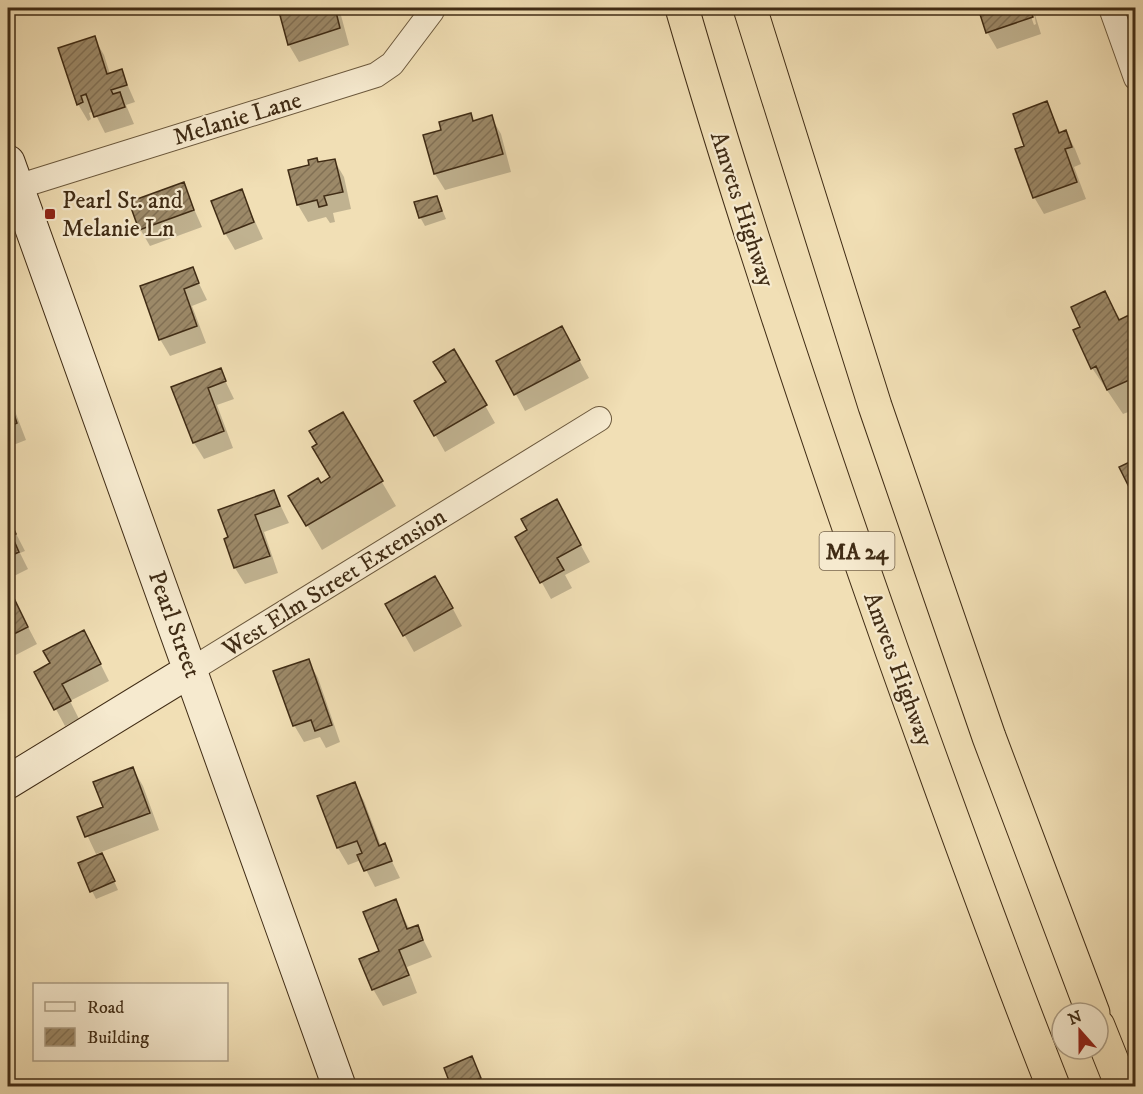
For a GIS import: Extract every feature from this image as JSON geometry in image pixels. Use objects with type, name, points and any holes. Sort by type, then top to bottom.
[{"type":"highway","name":"Amvets Highway","points":[[682,8],[731,177],[852,536],[952,820],[1053,1086]]},
{"type":"highway","name":"MA 24","points":[[750,8],[875,406],[989,736],[1088,1001]]},
{"type":"highway","points":[[1110,1056],[1122,1086]]},
{"type":"street","points":[[1111,8],[1136,78]]},
{"type":"street","name":"Melanie Lane","points":[[12,175],[376,75],[392,64],[432,11]]},
{"type":"street","name":"Pearl Street","points":[[12,175],[339,1086]]},
{"type":"street","name":"West Elm Street Extension","points":[[8,782],[599,419]]},
{"type":"building","points":[[278,8],[335,8],[340,28],[288,45]]},
{"type":"building","points":[[978,8],[1030,8],[1033,17],[986,33]]},
{"type":"building","points":[[95,36],[107,74],[122,69],[127,85],[111,90],[113,94],[120,92],[125,107],[94,117],[86,94],[81,96],[83,102],[77,105],[58,48]]},
{"type":"building","points":[[1047,101],[1059,133],[1066,130],[1072,147],[1065,149],[1077,182],[1033,198],[1015,149],[1024,146],[1013,114]]},
{"type":"building","points":[[471,113],[473,121],[492,115],[503,154],[434,174],[423,135],[441,130],[439,122]]},
{"type":"building","points":[[317,158],[318,162],[335,159],[343,192],[324,196],[327,205],[319,207],[317,200],[297,205],[288,170],[309,165],[308,160]]},
{"type":"building","points":[[184,182],[194,210],[139,230],[129,202]]},
{"type":"building","points":[[242,189],[254,222],[224,234],[211,201]]},
{"type":"building","points":[[437,196],[442,211],[419,218],[414,202]]},
{"type":"building","points":[[193,267],[199,283],[184,289],[197,326],[159,340],[140,286]]},
{"type":"building","points":[[1105,291],[1119,320],[1129,315],[1136,331],[1136,377],[1107,390],[1096,366],[1091,369],[1073,330],[1080,327],[1071,307]]},
{"type":"building","points":[[562,326],[580,360],[514,395],[496,361]]},
{"type":"building","points":[[454,349],[487,405],[434,436],[414,401],[446,382],[433,362]]},
{"type":"building","points":[[221,368],[226,381],[208,388],[224,431],[193,443],[171,387]]},
{"type":"building","points":[[8,397],[17,423],[8,427]]},
{"type":"building","points":[[343,412],[383,481],[306,526],[288,496],[318,478],[321,483],[330,477],[312,447],[317,444],[309,431]]},
{"type":"building","points":[[1136,459],[1136,501],[1119,467]]},
{"type":"building","points":[[274,490],[280,506],[255,515],[270,556],[234,568],[224,539],[228,537],[218,510]]},
{"type":"building","points":[[557,499],[581,545],[557,558],[564,570],[540,583],[515,537],[527,530],[521,519]]},
{"type":"building","points":[[10,520],[16,534],[12,536],[19,552],[8,557],[8,521]]},
{"type":"building","points":[[435,576],[453,608],[403,636],[385,604]]},
{"type":"building","points":[[8,586],[28,627],[8,637]]},
{"type":"building","points":[[84,630],[101,664],[62,684],[71,701],[54,710],[34,672],[50,663],[43,651]]},
{"type":"building","points":[[309,659],[332,725],[315,731],[311,720],[293,726],[273,671]]},
{"type":"building","points":[[133,767],[150,813],[85,837],[77,817],[103,807],[93,782]]},
{"type":"building","points":[[355,782],[379,846],[385,843],[392,861],[364,871],[357,855],[362,853],[357,841],[337,848],[317,796]]},
{"type":"building","points":[[102,853],[115,881],[90,892],[78,863]]},
{"type":"building","points":[[396,899],[407,929],[418,925],[423,940],[399,950],[409,975],[372,990],[359,959],[379,951],[363,912]]},
{"type":"building","points":[[472,1056],[481,1078],[460,1086],[451,1086],[444,1068]]},
{"type":"place","name":"Pearl St. and Melanie Ln","points":[[50,214]]}]
